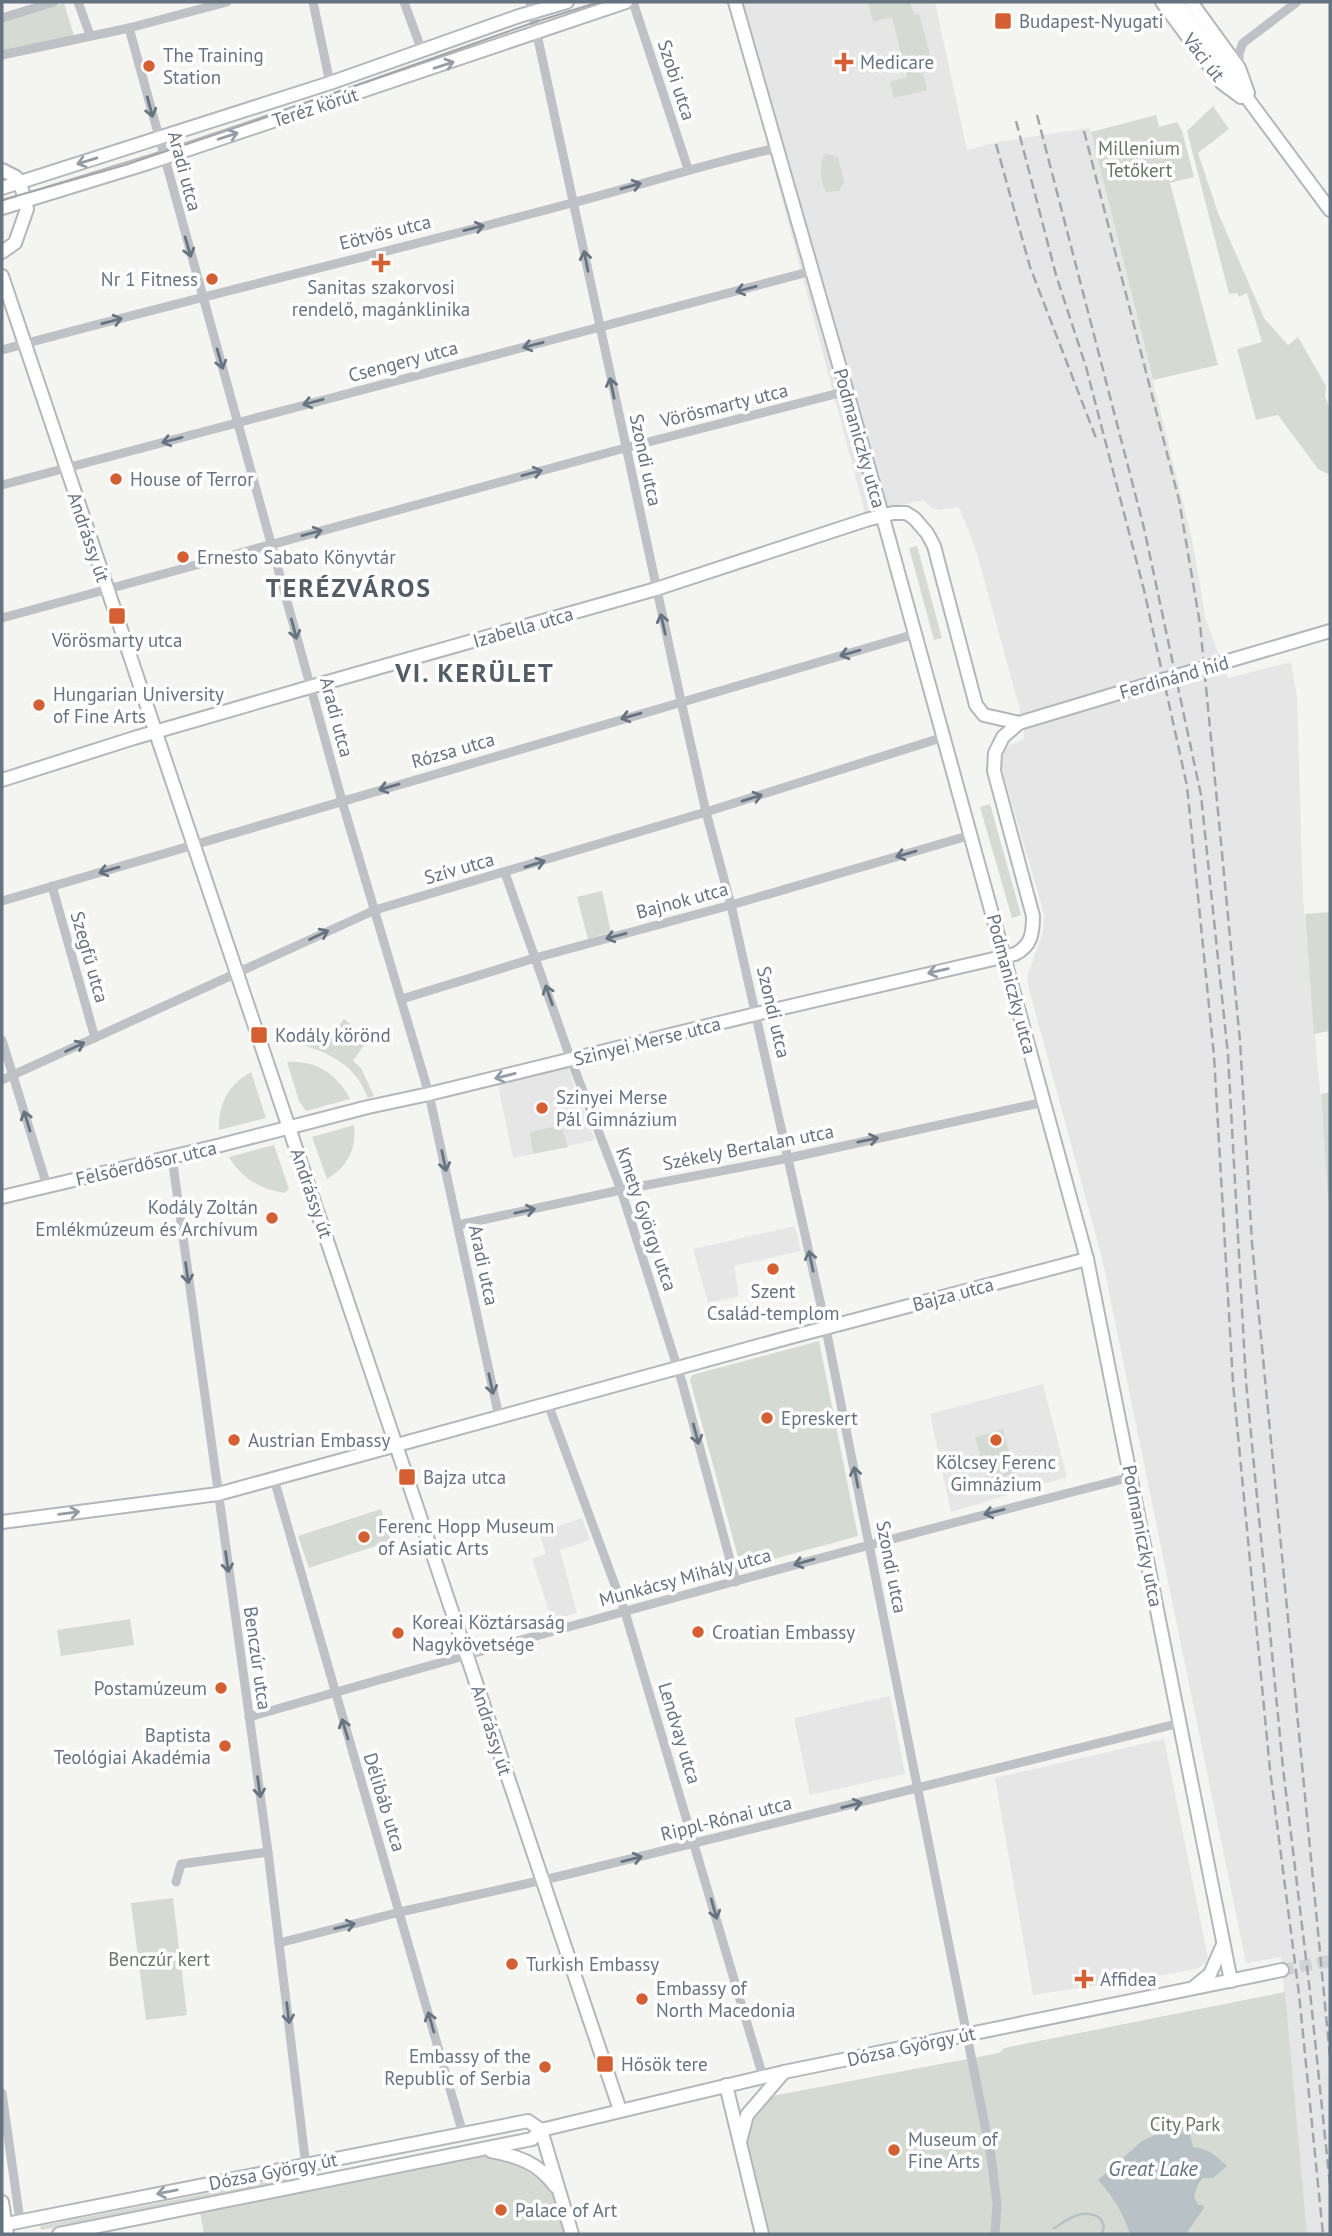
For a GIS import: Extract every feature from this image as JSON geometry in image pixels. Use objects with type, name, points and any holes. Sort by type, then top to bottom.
[{"type":"street","points":[[2,18],[54,2]]},
{"type":"street","points":[[78,2],[90,35]]},
{"type":"street","points":[[2,55],[129,29],[196,5],[227,2]]},
{"type":"street","points":[[313,2],[330,83]]},
{"type":"street","points":[[404,2],[422,51]]},
{"type":"street","name":"Teréz körút","points":[[2,188],[330,83],[422,51],[531,7],[567,2]]},
{"type":"street","name":"Teréz körút","points":[[2,208],[163,158],[626,2]]},
{"type":"street","name":"Szobi utca","points":[[633,2],[688,169]]},
{"type":"street","name":"Podmaniczky utca","points":[[735,2],[882,515],[1087,1259],[1231,1981]]},
{"type":"street","name":"Váci út","points":[[1162,2],[1222,83],[1252,106]]},
{"type":"street","name":"Váci út","points":[[1176,2],[1330,210]]},
{"type":"street","name":"Váci út","points":[[1191,2],[1239,68],[1252,106]]},
{"type":"street","points":[[1239,68],[1239,53],[1243,43],[1297,2]]},
{"type":"street","name":"Szondi utca","points":[[531,7],[681,702],[706,813],[732,905],[826,1328],[996,2181],[995,2234]]},
{"type":"street","name":"Aradi utca","points":[[129,29],[342,802],[429,1094],[499,1418]]},
{"type":"street","name":"Eötvös utca","points":[[2,350],[202,296],[574,203],[688,169],[777,148]]},
{"type":"street","points":[[2,170],[20,182],[27,209],[15,243],[2,252]]},
{"type":"street","name":"Csengery utca","points":[[2,485],[812,271]]},
{"type":"street","name":"Andrássy út","points":[[2,276],[620,2110]]},
{"type":"street","name":"Vörösmarty utca","points":[[2,618],[625,448],[847,391]]},
{"type":"street","name":"Ferdinánd híd","points":[[882,515],[906,513],[927,533],[934,547],[976,705],[984,715],[1021,722],[1330,631]]},
{"type":"street","name":"Izabella utca","points":[[2,780],[310,687],[656,589],[882,515]]},
{"type":"street","name":"Rózsa utca","points":[[2,901],[915,634]]},
{"type":"street","points":[[1005,956],[1025,949],[1033,932],[1033,916],[994,771],[995,753],[1003,737],[1021,722]]},
{"type":"street","name":"Szív utca","points":[[2,1080],[375,910],[706,813],[944,737]]},
{"type":"street","name":"Bajnok utca","points":[[402,999],[535,958],[732,905],[971,835]]},
{"type":"street","name":"Kmety György utca","points":[[505,873],[571,1060],[621,1190],[678,1368],[736,1582]]},
{"type":"street","name":"Szegfű utca","points":[[52,886],[95,1038]]},
{"type":"street","name":"Szinyei Merse utca","points":[[289,1128],[1005,956]]},
{"type":"street","points":[[2,1040],[47,1186]]},
{"type":"street","name":"Székely Bertalan utca","points":[[458,1225],[789,1158],[1044,1102]]},
{"type":"street","name":"Felsőerdősor utca","points":[[2,1197],[289,1128]]},
{"type":"street","name":"Benczúr utca","points":[[172,1157],[268,1852],[308,2183]]},
{"type":"street","name":"Bajza utca","points":[[2,1522],[218,1494],[1087,1259]]},
{"type":"street","name":"Lendvay utca","points":[[548,1404],[625,1612],[764,2077]]},
{"type":"street","name":"Munkácsy Mihály utca","points":[[249,1717],[869,1544],[1131,1477]]},
{"type":"street","name":"Délibáb utca","points":[[274,1479],[463,2134]]},
{"type":"street","name":"Rippl-Rónai utca","points":[[279,1943],[919,1789],[1180,1723]]},
{"type":"street","points":[[176,1882],[181,1864],[268,1852]]},
{"type":"street","points":[[1191,1989],[1210,1974],[1223,1943]]},
{"type":"street","name":"Dózsa György út","points":[[59,2234],[532,2139],[541,2130],[726,2085],[1282,1970]]},
{"type":"street","points":[[740,2141],[747,2115],[784,2072]]},
{"type":"street","points":[[726,2085],[764,2232]]},
{"type":"street","points":[[2,2093],[20,2221]]},
{"type":"street","name":"Dózsa György út","points":[[4,2228],[20,2221],[528,2121],[541,2130]]},
{"type":"street","points":[[541,2130],[572,2234]]},
{"type":"street","points":[[483,2149],[523,2158],[548,2177],[558,2191]]},
{"type":"street","points":[[2,2202],[4,2228]]},
{"type":"shaded area","points":[[730,2],[935,2],[967,150],[1002,141],[1090,128],[1192,539],[1206,620],[1228,678],[1291,662],[1297,697],[1303,898],[1330,1203],[1330,2234],[1306,2234],[1281,1957],[1246,1963],[1102,1258],[1029,989],[1027,977],[1043,932],[1044,914],[1002,769],[1002,753],[1005,748],[1024,739],[1023,721],[976,550],[959,507],[941,510],[932,508],[923,500],[865,513]]},
{"type":"shaded area","name":"Szinyei Merse Pál Gimnázium","points":[[568,1068],[595,1140],[513,1158],[498,1085]]},
{"type":"shaded area","points":[[795,1226],[801,1251],[734,1266],[739,1296],[708,1303],[693,1249]]},
{"type":"shaded area","name":"Kölcsey Ferenc Gimnázium","points":[[1043,1384],[1067,1477],[951,1512],[930,1414]]},
{"type":"shaded area","points":[[582,1518],[590,1540],[560,1550],[577,1613],[552,1620],[532,1559],[546,1554],[539,1533]]},
{"type":"shaded area","points":[[890,1696],[905,1774],[810,1795],[794,1718]]},
{"type":"shaded area","points":[[1164,1739],[1208,1958],[1206,1962],[1199,1968],[1033,1995],[995,1778]]},
{"type":"green space","points":[[868,2],[910,2],[914,15],[919,14],[933,65],[922,68],[927,90],[894,98],[890,82],[907,77],[892,17],[873,22]]},
{"type":"green space","points":[[64,3],[74,36],[2,55],[2,22]]},
{"type":"green space","points":[[1213,106],[1229,129],[1198,153],[1218,213],[1264,318],[1288,345],[1298,337],[1326,386],[1325,396],[1330,410],[1330,475],[1318,469],[1278,415],[1256,420],[1237,349],[1262,342],[1247,293],[1239,297],[1237,293],[1229,294],[1187,131]]},
{"type":"green space","name":"Millenium Tetőkert","points":[[1156,115],[1159,127],[1177,122],[1182,131],[1194,177],[1170,183],[1218,365],[1153,380],[1091,132]]},
{"type":"green space","points":[[825,153],[838,157],[844,182],[839,191],[826,192],[824,188],[821,167]]},
{"type":"green space","points":[[917,546],[942,638],[934,640],[909,548]]},
{"type":"green space","points":[[990,804],[1021,915],[1012,918],[980,807]]},
{"type":"green space","points":[[602,891],[611,932],[588,939],[577,897]]},
{"type":"green space","points":[[1330,912],[1330,1031],[1314,1034],[1305,914]]},
{"type":"green space","points":[[344,1019],[369,1038],[353,1061],[361,1068],[374,1096],[368,1098],[356,1076],[339,1061],[330,1055],[295,1043],[291,1032],[326,1042]]},
{"type":"green space","points":[[287,1062],[307,1063],[324,1070],[339,1082],[350,1099],[306,1111],[299,1101]]},
{"type":"green space","points":[[251,1072],[266,1118],[219,1130],[220,1112],[226,1096],[236,1083]]},
{"type":"green space","points":[[1330,1092],[1330,1223],[1321,1094]]},
{"type":"green space","points":[[354,1125],[354,1142],[349,1156],[340,1169],[327,1179],[312,1137]]},
{"type":"green space","points":[[561,1125],[568,1147],[533,1154],[530,1132]]},
{"type":"green space","points":[[274,1145],[289,1189],[284,1193],[252,1182],[229,1157]]},
{"type":"green space","name":"Epreskert","points":[[819,1341],[858,1536],[741,1568],[690,1380],[692,1375]]},
{"type":"green space","points":[[1003,1429],[1015,1474],[988,1482],[975,1437]]},
{"type":"green space","points":[[381,1509],[391,1541],[309,1568],[298,1536]]},
{"type":"green space","points":[[130,1619],[134,1645],[61,1656],[57,1630]]},
{"type":"green space","name":"Benczúr kert","points":[[173,1898],[187,2015],[146,2020],[131,1903]]},
{"type":"green space","name":"City Park","points":[[1285,1992],[1307,2234],[762,2234],[740,2141],[766,2097],[999,2053],[1004,2048]]},
{"type":"green space","points":[[482,2156],[510,2161],[558,2191],[572,2234],[204,2234],[200,2213]]},
{"type":"green space","points":[[286,2178],[287,2182],[41,2230],[40,2226]]},
{"type":"water","name":"Great Lake","points":[[1187,2122],[1193,2147],[1208,2151],[1227,2166],[1213,2178],[1203,2178],[1198,2184],[1194,2197],[1198,2205],[1203,2205],[1204,2208],[1186,2234],[1130,2234],[1117,2205],[1098,2180],[1142,2141]]},
{"type":"waterway","points":[[1054,2228],[1076,2215],[1088,2214],[1100,2218],[1104,2226],[1102,2234]]},
{"type":"tunnel","points":[[1282,1970],[1330,1961]]},
{"type":"tram line","points":[[2,200],[125,165],[599,2]]},
{"type":"railway","points":[[1037,115],[1144,528],[1201,795],[1228,1055],[1246,1382],[1283,1768],[1330,2185]]},
{"type":"railway","points":[[1016,121],[1056,275],[1086,367],[1144,590],[1187,786],[1214,1056],[1233,1383],[1270,1770],[1299,1994],[1323,2234]]},
{"type":"railway","points":[[1084,131],[1179,500],[1200,624],[1240,1041],[1252,1243],[1330,2057]]},
{"type":"railway","points":[[996,144],[1030,267],[1096,438]]},
{"type":"place","name":"Budapest-Nyugati","points":[[1003,21]]},
{"type":"place","name":"Medicare","points":[[844,62]]},
{"type":"place","name":"The Training Station","points":[[149,66]]},
{"type":"place","name":"Sanitas szakorvosi rendelő, magánklinika","points":[[381,263]]},
{"type":"place","name":"Nr 1 Fitness","points":[[212,279]]},
{"type":"place","name":"House of Terror","points":[[116,479]]},
{"type":"place","name":"Ernesto Sabato Könyvtár","points":[[183,557]]},
{"type":"place","name":"Vörösmarty utca","points":[[117,616]]},
{"type":"place","name":"Hungarian University of Fine Arts","points":[[39,705]]},
{"type":"place","name":"Kodály körönd","points":[[259,1035]]},
{"type":"place","name":"Szinyei Merse Pál Gimnázium","points":[[542,1108]]},
{"type":"place","name":"Kodály Zoltán Emlékmúzeum és Archívum","points":[[272,1218]]},
{"type":"place","name":"Szent Család-templom","points":[[773,1269]]},
{"type":"place","name":"Epreskert","points":[[767,1418]]},
{"type":"place","name":"Austrian Embassy","points":[[234,1440]]},
{"type":"place","name":"Kölcsey Ferenc Gimnázium","points":[[996,1440]]},
{"type":"place","name":"Bajza utca","points":[[407,1477]]},
{"type":"place","name":"Ferenc Hopp Museum of Asiatic Arts","points":[[364,1537]]},
{"type":"place","name":"Croatian Embassy","points":[[698,1632]]},
{"type":"place","name":"Koreai Köztársaság Nagykövetsége","points":[[398,1633]]},
{"type":"place","name":"Postamúzeum","points":[[221,1688]]},
{"type":"place","name":"Baptista Teológiai Akadémia","points":[[225,1746]]},
{"type":"place","name":"Turkish Embassy","points":[[512,1964]]},
{"type":"place","name":"Affidea","points":[[1084,1979]]},
{"type":"place","name":"Embassy of North Macedonia","points":[[642,1999]]},
{"type":"place","name":"Hősök tere","points":[[605,2064]]},
{"type":"place","name":"Embassy of the Republic of Serbia","points":[[545,2067]]},
{"type":"place","name":"Museum of Fine Arts","points":[[894,2150]]},
{"type":"place","name":"Palace of Art","points":[[501,2210]]},
{"type":"district","name":"TERÉZVÁROS","points":[[349,588]]},
{"type":"district","name":"VI. KERÜLET","points":[[475,673]]}]
